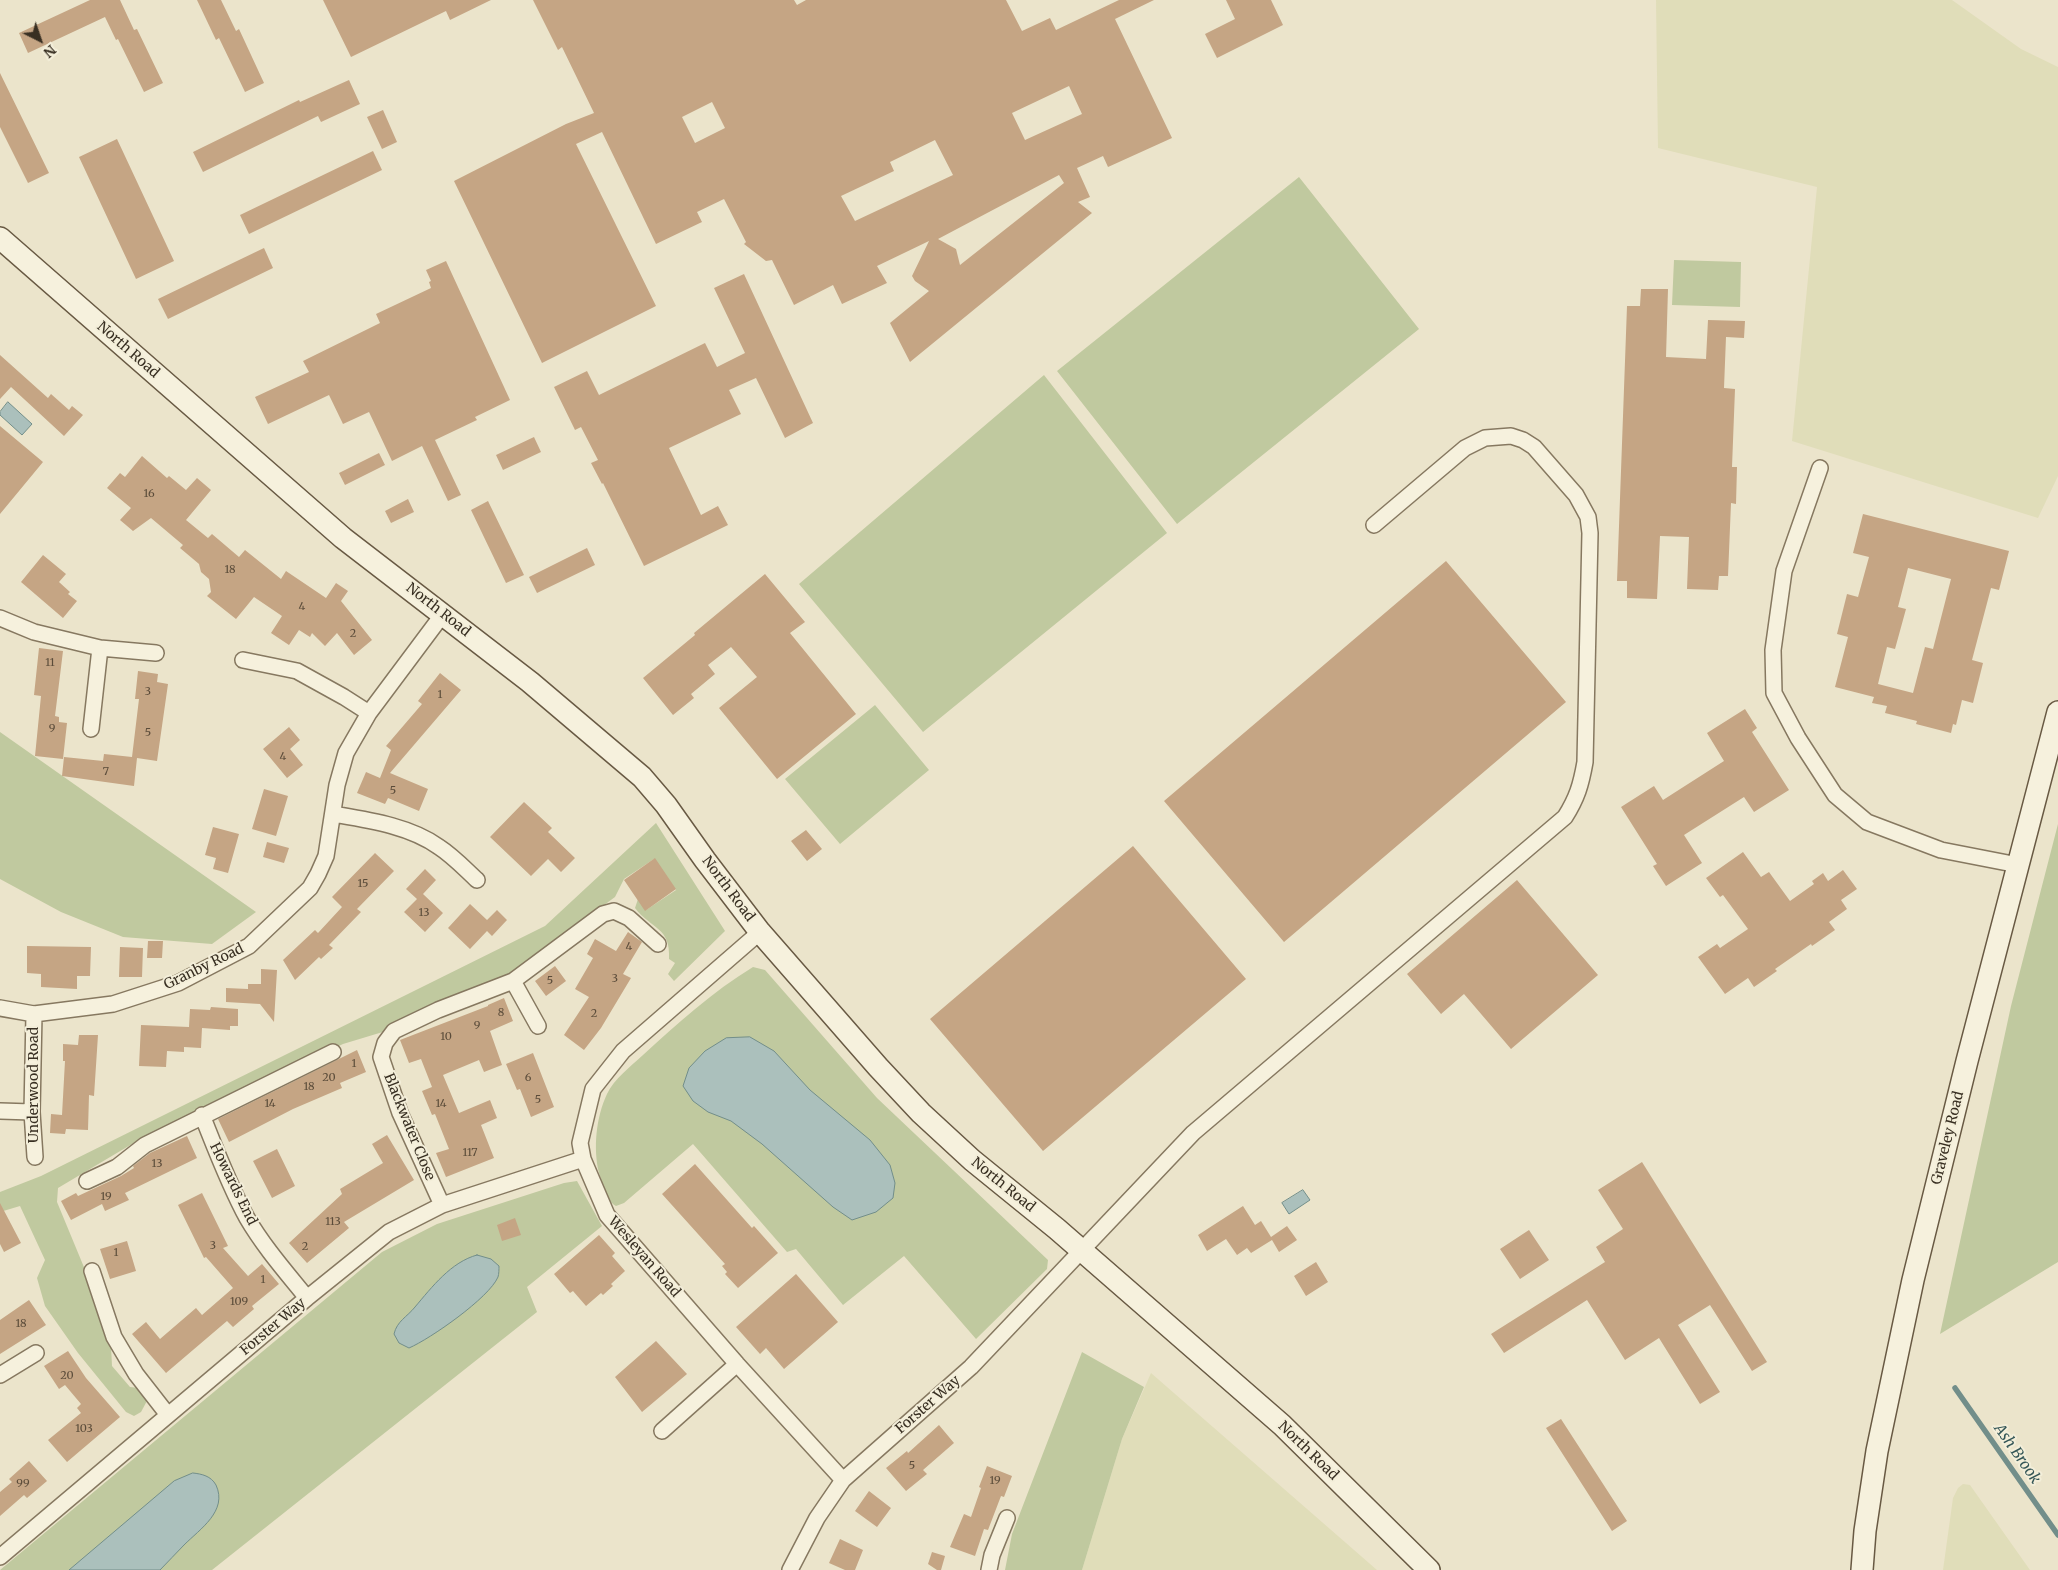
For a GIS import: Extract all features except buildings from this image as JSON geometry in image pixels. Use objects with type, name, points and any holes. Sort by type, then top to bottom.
[{"type":"main road","name":"North Road","points":[[0,238],[343,538],[444,614],[566,711],[642,777],[666,805],[760,932],[878,1067],[921,1113],[972,1160],[1082,1251],[1282,1425],[1430,1570]]},
{"type":"main road","name":"Graveley Road","points":[[1862,1570],[1865,1531],[1877,1451],[1913,1280],[1967,1061],[2058,712]]},
{"type":"street","name":"Forster Way","points":[[790,1570],[817,1518],[843,1480],[971,1366],[1194,1133],[1565,817],[1576,800],[1585,762],[1590,533],[1588,517],[1576,495],[1534,447],[1523,440],[1511,436],[1496,436],[1485,438],[1465,448],[1374,525]]},
{"type":"street","points":[[1820,468],[1784,571],[1773,650],[1774,693],[1798,738],[1835,795],[1867,822],[1941,850],[2018,865]]},
{"type":"street","name":"Granby Road","points":[[0,1008],[34,1014],[113,1004],[178,983],[248,946],[310,888],[326,856],[337,785],[346,753],[368,713],[444,614]]},
{"type":"street","points":[[0,618],[34,632],[100,648],[156,653]]},
{"type":"street","points":[[91,729],[100,648]]},
{"type":"street","points":[[243,660],[297,671],[344,696],[368,713]]},
{"type":"street","points":[[333,814],[383,823],[439,846],[477,880]]},
{"type":"street","name":"Blackwater Close","points":[[442,1205],[400,1113],[381,1057],[385,1043],[394,1031],[438,1010],[513,981],[603,914],[614,911],[629,918],[658,944]]},
{"type":"street","name":"Wesleyan Road","points":[[760,932],[623,1051],[593,1089],[580,1143],[583,1159],[607,1215],[737,1364],[843,1480]]},
{"type":"street","points":[[513,981],[538,1026]]},
{"type":"street","name":"Underwood Road","points":[[34,1014],[32,1112],[35,1157]]},
{"type":"street","points":[[87,1181],[117,1166],[145,1145],[333,1052]]},
{"type":"street","points":[[0,1111],[32,1112]]},
{"type":"street","name":"Howards End","points":[[202,1116],[230,1184],[248,1218],[268,1250],[307,1298]]},
{"type":"street","name":"Forster Way","points":[[0,1557],[388,1232],[442,1205],[583,1159]]},
{"type":"street","points":[[92,1271],[114,1336],[136,1374],[168,1415]]},
{"type":"street","points":[[0,1375],[36,1353]]},
{"type":"street","points":[[662,1431],[737,1364]]},
{"type":"street","points":[[989,1570],[992,1555],[1007,1518]]},
{"type":"shaded area","points":[[1656,0],[1952,0],[2021,49],[2058,67],[2058,476],[2038,518],[1792,441],[1817,187],[1658,148]]},
{"type":"shaded area","points":[[8,402],[32,424],[22,435],[0,415],[0,412]]},
{"type":"shaded area","points":[[750,1037],[774,1051],[810,1090],[870,1140],[890,1165],[895,1183],[893,1198],[876,1212],[852,1220],[833,1207],[762,1144],[731,1121],[708,1112],[693,1101],[683,1086],[689,1068],[705,1051],[726,1038]]},
{"type":"shaded area","points":[[1303,1190],[1310,1200],[1289,1214],[1282,1203]]},
{"type":"shaded area","points":[[477,1255],[491,1259],[499,1266],[498,1277],[492,1286],[458,1317],[430,1336],[409,1348],[399,1343],[394,1334],[400,1322],[450,1269]]},
{"type":"shaded area","points":[[1151,1373],[1377,1570],[1082,1570],[1122,1439]]},
{"type":"shaded area","points":[[193,1473],[212,1479],[219,1494],[218,1503],[215,1511],[204,1526],[160,1570],[69,1570],[174,1481]]},
{"type":"shaded area","points":[[1963,1484],[1970,1485],[2030,1570],[1943,1570],[1953,1498],[1958,1488]]},
{"type":"green space","points":[[1299,177],[1419,329],[1177,524],[1057,371]]},
{"type":"green space","points":[[1674,260],[1741,262],[1740,307],[1672,305]]},
{"type":"green space","points":[[1044,375],[1167,533],[923,732],[799,584]]},
{"type":"green space","points":[[875,705],[929,770],[840,844],[785,779]]},
{"type":"green space","points":[[0,732],[256,912],[212,944],[123,937],[61,912],[0,879]]},
{"type":"green space","points":[[656,823],[725,931],[674,981],[668,974],[675,963],[669,959],[667,940],[659,929],[635,908],[638,899],[646,910],[676,890],[654,859],[624,879],[615,897],[513,972],[386,1031],[343,1044],[199,1111],[132,1144],[58,1188],[57,1202],[93,1289],[111,1346],[112,1366],[130,1387],[139,1388],[148,1399],[141,1412],[134,1416],[126,1412],[78,1353],[45,1306],[37,1278],[45,1260],[20,1206],[0,1212],[0,1192],[41,1176],[545,926]]},
{"type":"green space","points":[[2058,824],[2058,1262],[1940,1334],[2011,1006]]},
{"type":"green space","points":[[753,967],[765,970],[877,1098],[1048,1260],[1047,1269],[976,1339],[904,1256],[843,1305],[796,1249],[787,1252],[693,1144],[624,1203],[616,1206],[609,1200],[599,1173],[596,1144],[600,1113],[610,1089],[623,1073],[682,1020],[709,997]]},
{"type":"green space","points":[[577,1181],[602,1226],[527,1287],[537,1312],[212,1570],[0,1570],[382,1252],[437,1224],[564,1183]]},
{"type":"green space","points":[[1082,1352],[1144,1387],[1122,1439],[1082,1570],[1005,1570],[1012,1534]]},
{"type":"waterway","name":"Ash Brook","points":[[1955,1388],[2058,1535]]}]
